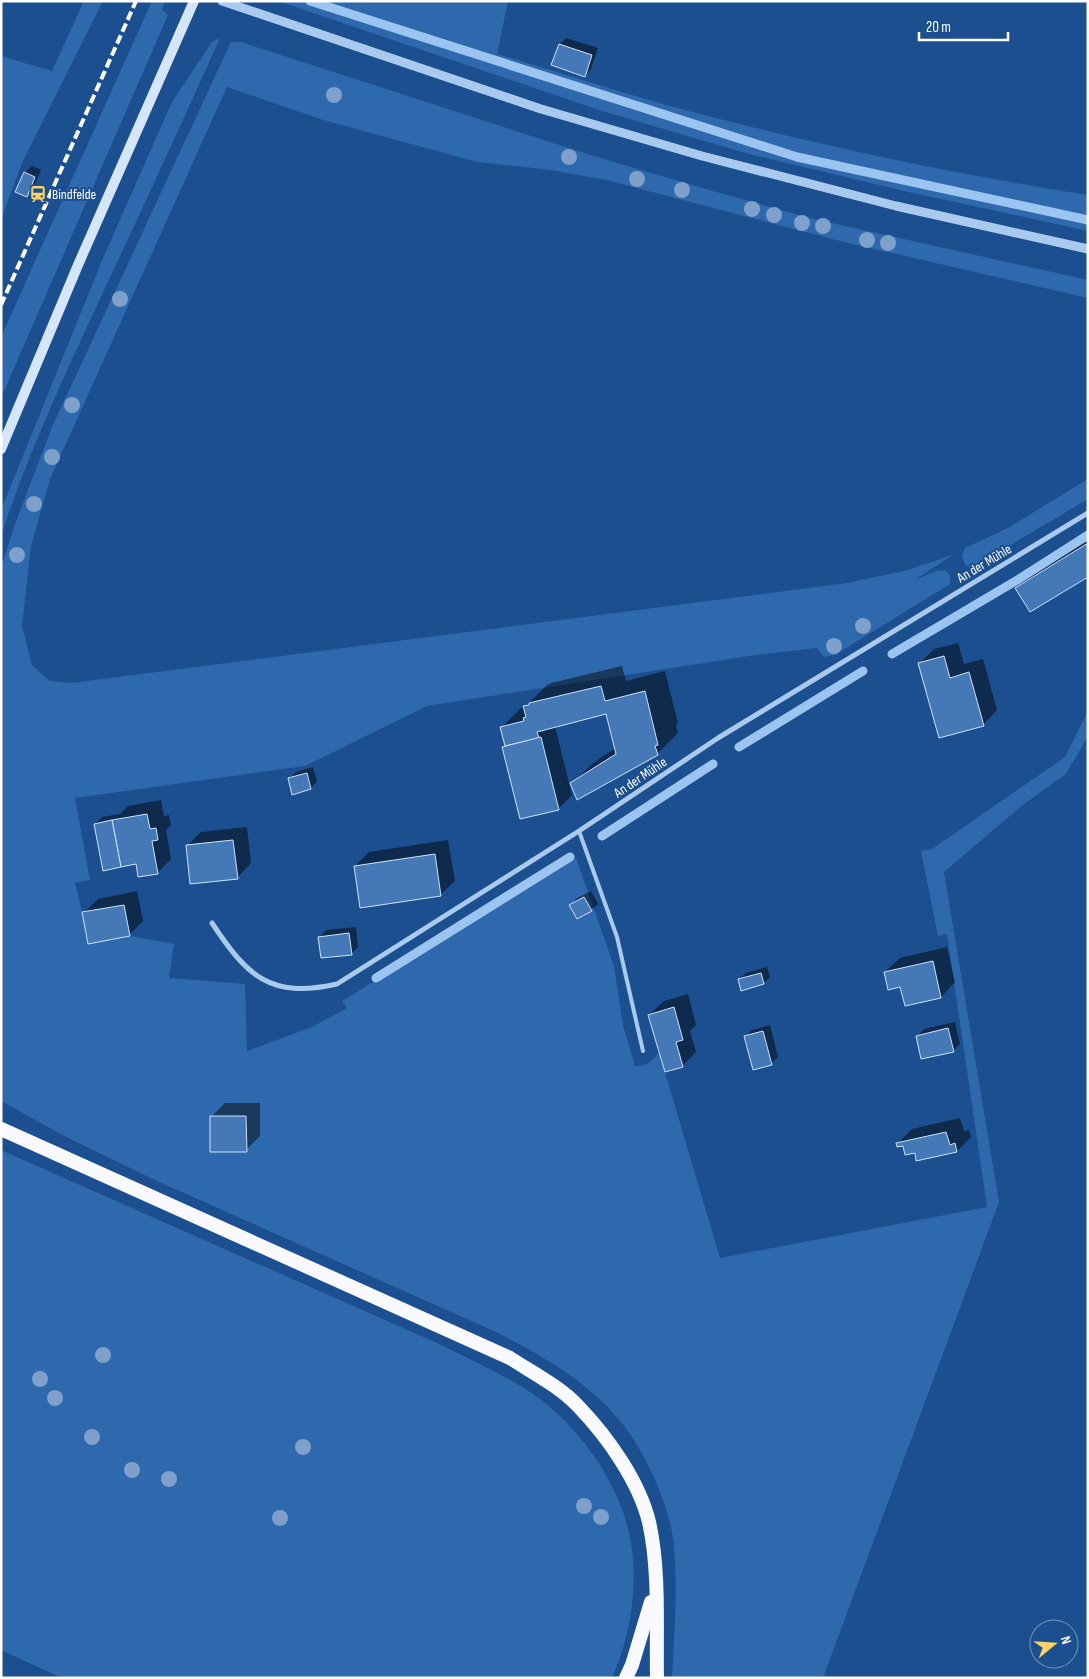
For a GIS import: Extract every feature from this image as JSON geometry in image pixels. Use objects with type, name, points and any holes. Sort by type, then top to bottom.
[{"type":"highway","points":[[1,1129],[510,1358],[546,1380],[578,1406],[624,1465],[648,1521],[654,1551],[657,1678]]},
{"type":"highway","points":[[626,1678],[632,1665],[655,1589]]},
{"type":"main road","points":[[1,449],[78,265],[194,1]]},
{"type":"street","points":[[222,1],[541,108],[702,156],[896,206],[1088,249]]},
{"type":"street","name":"An der Mühle","points":[[212,924],[232,954],[251,972],[268,983],[291,989],[316,988],[336,984],[580,831],[718,738],[1088,513]]},
{"type":"lane","points":[[580,831],[617,937],[643,1051]]},
{"type":"shaded area","points":[[84,1],[103,1],[22,163],[1,219],[1,56],[52,71]]},
{"type":"shaded area","points":[[152,1],[165,1],[162,10],[168,15],[1,398],[1,337]]},
{"type":"shaded area","points":[[278,1],[508,1],[497,54],[648,100],[722,120],[930,167],[1088,195],[1088,231],[904,191],[749,154],[602,111]]},
{"type":"shaded area","points":[[220,38],[50,410],[24,472],[1,536],[1,510],[103,258],[172,102],[212,42]]},
{"type":"shaded area","points":[[231,42],[241,42],[587,154],[809,218],[1088,280],[1088,298],[840,241],[606,180],[551,170],[477,162],[323,120],[227,87],[50,479],[31,546],[22,626],[32,665],[50,681],[71,683],[847,583],[908,570],[954,554],[915,580],[936,571],[945,570],[950,575],[950,584],[835,655],[824,657],[817,648],[755,655],[427,706],[305,766],[75,798],[90,880],[75,883],[82,912],[130,936],[174,944],[169,978],[245,984],[247,1051],[312,1027],[347,1008],[342,1001],[576,858],[614,966],[623,1025],[635,1066],[649,1062],[659,1052],[720,1258],[987,1207],[947,934],[938,936],[921,851],[932,849],[1065,757],[1088,711],[1088,736],[1066,774],[1024,804],[944,872],[999,1202],[823,1678],[672,1678],[676,1580],[673,1540],[668,1514],[656,1482],[642,1453],[624,1426],[597,1397],[565,1372],[496,1332],[157,1181],[68,1138],[1,1101],[1,568],[14,527],[52,427]]},
{"type":"shaded area","points":[[1088,479],[1088,499],[972,568],[965,565],[962,556],[965,548],[1008,528]]},
{"type":"shaded area","points":[[1,1150],[437,1343],[516,1383],[556,1412],[597,1460],[618,1498],[630,1537],[634,1572],[632,1609],[624,1645],[612,1678],[62,1678],[1,1650]]},
{"type":"building","points":[[559,44],[592,55],[585,77],[551,65]]},
{"type":"building","points":[[24,172],[35,177],[27,197],[15,192]]},
{"type":"building","points":[[1088,543],[1088,577],[1030,612],[1015,588]]},
{"type":"building","points":[[944,656],[950,678],[969,672],[984,726],[939,738],[918,663]]},
{"type":"building","points":[[601,686],[605,701],[645,691],[658,745],[655,746],[658,755],[577,800],[570,783],[616,754],[606,714],[537,732],[539,738],[505,746],[500,727],[524,721],[523,718],[526,717],[523,706],[529,705],[529,703]]},
{"type":"building","points":[[541,737],[559,810],[520,819],[502,747]]},
{"type":"building","points":[[307,773],[311,789],[292,795],[288,778]]},
{"type":"building","points":[[147,814],[150,829],[156,828],[158,840],[152,841],[158,874],[138,877],[136,864],[121,867],[112,820]]},
{"type":"building","points":[[112,820],[121,867],[103,871],[94,824]]},
{"type":"building","points":[[233,840],[238,879],[190,884],[186,845]]},
{"type":"building","points":[[435,854],[441,896],[360,908],[354,866]]},
{"type":"building","points":[[584,897],[592,911],[577,919],[569,905]]},
{"type":"building","points":[[124,905],[130,936],[88,944],[82,912]]},
{"type":"building","points":[[349,933],[352,955],[321,958],[318,937]]},
{"type":"building","points":[[933,961],[941,998],[905,1006],[900,987],[888,990],[884,972]]},
{"type":"building","points":[[761,973],[764,984],[741,991],[738,979]]},
{"type":"building","points":[[674,1007],[683,1040],[676,1042],[683,1067],[665,1072],[648,1015]]},
{"type":"building","points":[[948,1028],[954,1052],[921,1059],[916,1036]]},
{"type":"building","points":[[763,1031],[772,1065],[753,1070],[744,1036]]},
{"type":"building","points":[[210,1116],[246,1116],[247,1152],[210,1152]]},
{"type":"building","points":[[946,1132],[950,1145],[955,1143],[957,1152],[916,1161],[915,1153],[905,1155],[903,1146],[897,1147],[896,1143]]},
{"type":"waterway","points":[[310,1],[797,157],[1088,220]]},
{"type":"waterway","points":[[892,654],[1019,579],[1088,535]]},
{"type":"waterway","points":[[739,747],[863,671]]},
{"type":"waterway","points":[[602,836],[713,764]]},
{"type":"waterway","points":[[376,978],[570,857]]},
{"type":"railway","points":[[1,305],[136,1]]},
{"type":"place","name":"Bindfelde","points":[[38,194]]}]
